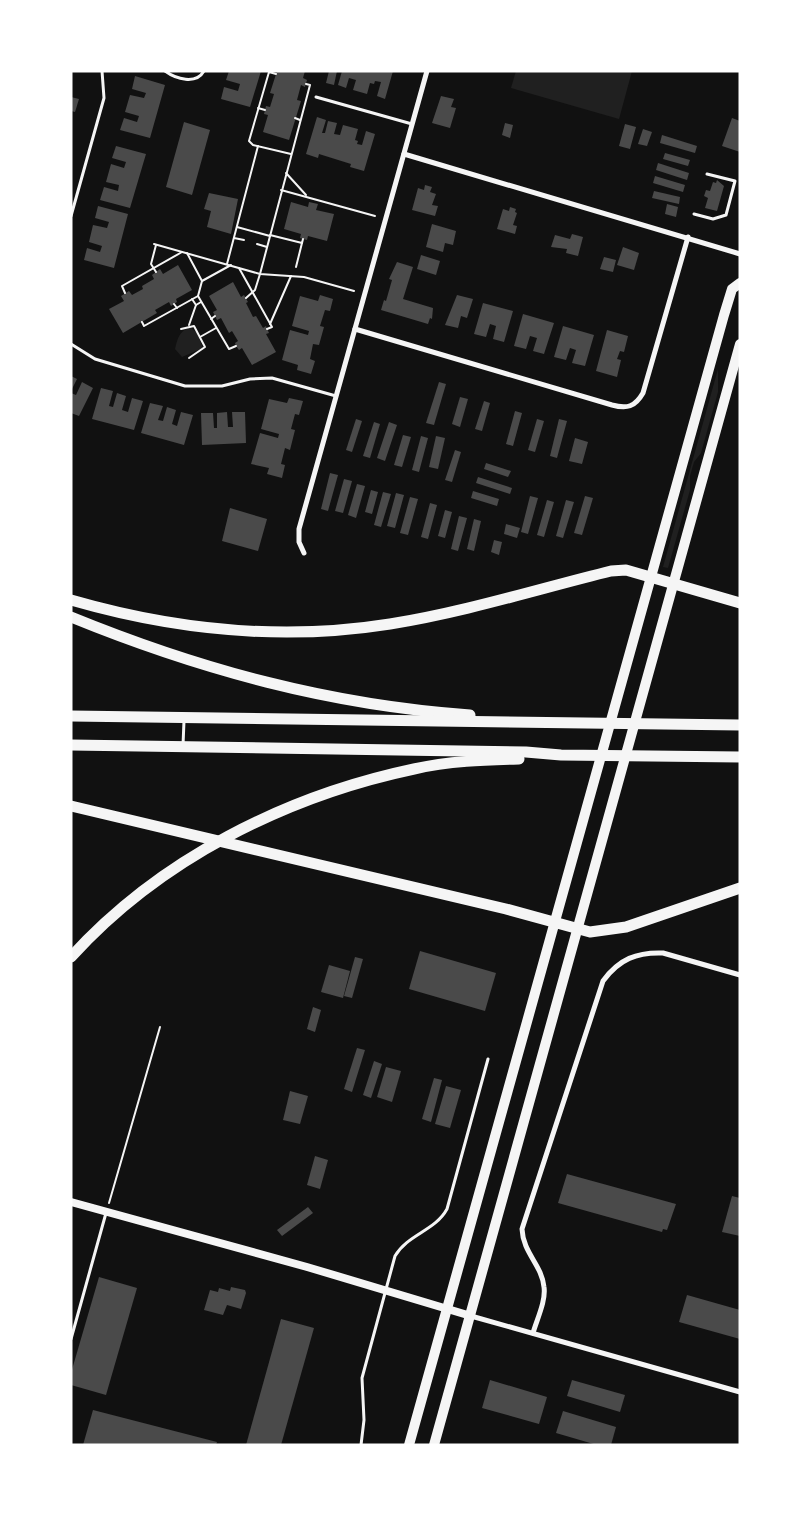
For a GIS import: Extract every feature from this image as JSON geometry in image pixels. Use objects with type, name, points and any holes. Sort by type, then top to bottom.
[{"type":"highway","points":[[71,600],[122,614],[202,628],[251,632],[300,632],[390,624],[439,615],[612,571],[626,570],[740,602]]},
{"type":"highway","points":[[71,617],[178,657],[299,691],[404,710],[556,722]]},
{"type":"highway","points":[[71,716],[740,725]]},
{"type":"highway","points":[[71,745],[526,752],[561,755],[656,757],[740,757]]},
{"type":"highway","points":[[71,957],[104,924],[205,848],[292,806],[346,787],[415,768],[466,761],[561,755]]},
{"type":"highway","points":[[71,806],[596,932],[626,927],[740,888]]},
{"type":"main road","points":[[409,1445],[724,315],[732,289],[740,283]]},
{"type":"main road","points":[[434,1445],[740,344]]},
{"type":"street","points":[[304,553],[299,542],[299,529],[427,71]]},
{"type":"street","points":[[404,154],[740,254]]},
{"type":"street","points":[[354,329],[626,408],[635,404],[643,393],[688,238]]},
{"type":"street","points":[[533,1332],[544,1286],[541,1275],[525,1248],[522,1229],[597,994],[612,968],[623,960],[636,955],[663,953],[740,975]]},
{"type":"street","points":[[71,1202],[740,1392]]},
{"type":"lane","points":[[71,216],[104,98],[102,71]]},
{"type":"lane","points":[[165,71],[191,80],[199,78],[204,71]]},
{"type":"lane","points":[[316,97],[412,124]]},
{"type":"lane","points":[[694,214],[713,219],[726,215],[735,182],[707,174]]},
{"type":"lane","points":[[71,344],[95,359],[185,386],[222,386],[250,379],[272,378],[336,396]]},
{"type":"lane","points":[[183,746],[184,718]]},
{"type":"lane","points":[[360,1445],[364,1420],[362,1378],[395,1256],[401,1246],[441,1220],[447,1209],[488,1059]]},
{"type":"lane","points":[[71,1339],[106,1212]]},
{"type":"path","points":[[276,74],[268,72],[249,141],[258,146],[291,154]]},
{"type":"path","points":[[246,298],[253,293],[260,274],[310,85],[306,84]]},
{"type":"path","points":[[258,108],[265,110]]},
{"type":"path","points":[[296,118],[300,120]]},
{"type":"path","points":[[227,264],[258,146]]},
{"type":"path","points":[[286,173],[307,197]]},
{"type":"path","points":[[282,190],[376,216]]},
{"type":"path","points":[[313,203],[314,199]]},
{"type":"path","points":[[237,227],[302,243]]},
{"type":"path","points":[[234,238],[244,240]]},
{"type":"path","points":[[296,267],[303,239]]},
{"type":"path","points":[[257,244],[267,247]]},
{"type":"path","points":[[156,272],[151,264],[155,245],[260,274],[304,277],[354,291]]},
{"type":"path","points":[[125,293],[122,286],[182,252]]},
{"type":"path","points":[[187,253],[202,281],[198,296],[201,302],[229,350],[236,346]]},
{"type":"path","points":[[202,281],[231,266]]},
{"type":"path","points":[[239,268],[270,324]]},
{"type":"path","points":[[268,329],[272,327],[270,324],[291,276]]},
{"type":"path","points":[[142,322],[144,326],[198,296]]},
{"type":"path","points":[[192,299],[196,305]]},
{"type":"path","points":[[181,329],[189,325],[196,305],[201,302]]},
{"type":"path","points":[[174,304],[177,308]]},
{"type":"path","points":[[211,318],[215,316]]},
{"type":"path","points":[[189,325],[196,328],[205,349],[189,358]]},
{"type":"path","points":[[200,337],[216,328]]},
{"type":"path","points":[[106,1212],[160,1026]]},
{"type":"shaded area","points":[[516,71],[632,71],[619,119],[511,88]]},
{"type":"shaded area","points":[[190,327],[197,333],[203,348],[182,357],[175,349],[176,345],[181,333]]},
{"type":"shaded area","points":[[718,369],[718,392],[701,453],[694,462],[690,476],[690,490],[668,568],[663,567]]},
{"type":"building","points":[[229,71],[261,71],[250,107],[221,99],[224,87],[238,91],[240,84],[226,80]]},
{"type":"building","points":[[277,71],[305,71],[303,78],[307,80],[305,87],[301,85],[297,100],[301,101],[289,140],[263,132],[268,115],[264,114],[266,106],[270,107],[274,94],[270,93]]},
{"type":"building","points":[[329,71],[337,71],[334,85],[326,83]]},
{"type":"building","points":[[342,71],[393,71],[385,99],[377,96],[381,82],[375,81],[374,84],[370,83],[367,94],[353,90],[356,80],[349,78],[346,88],[338,85]]},
{"type":"building","points":[[135,76],[165,85],[150,138],[120,130],[124,118],[137,122],[139,116],[125,112],[130,95],[144,98],[146,93],[132,89]]},
{"type":"building","points":[[441,96],[454,99],[451,107],[456,108],[450,128],[432,123]]},
{"type":"building","points":[[71,97],[79,99],[75,112],[71,111]]},
{"type":"building","points":[[317,117],[326,120],[322,133],[325,133],[328,121],[337,123],[334,134],[340,135],[343,125],[358,129],[355,140],[358,141],[357,144],[362,145],[366,131],[375,134],[364,171],[350,167],[351,164],[319,154],[318,158],[306,154]]},
{"type":"building","points":[[732,118],[740,121],[740,152],[722,146]]},
{"type":"building","points":[[184,122],[210,130],[192,195],[166,187]]},
{"type":"building","points":[[505,123],[513,125],[510,138],[502,135]]},
{"type":"building","points":[[625,124],[636,127],[630,149],[619,146]]},
{"type":"building","points":[[643,129],[652,132],[647,146],[638,144]]},
{"type":"building","points":[[662,135],[697,146],[695,153],[660,143]]},
{"type":"building","points":[[116,146],[146,154],[130,208],[100,200],[104,187],[118,191],[119,185],[106,182],[111,164],[124,168],[126,162],[112,158]]},
{"type":"building","points":[[665,153],[690,160],[688,166],[663,159]]},
{"type":"building","points":[[658,163],[689,173],[687,180],[656,170]]},
{"type":"building","points":[[655,176],[685,185],[683,192],[653,183]]},
{"type":"building","points":[[717,180],[724,186],[717,211],[705,208],[708,198],[704,196],[706,190],[710,191],[713,182],[716,183]]},
{"type":"building","points":[[425,185],[432,187],[430,192],[436,194],[432,205],[438,206],[435,216],[412,210],[418,188],[424,190]]},
{"type":"building","points":[[654,191],[680,197],[679,204],[652,198]]},
{"type":"building","points":[[209,193],[238,199],[231,234],[207,227],[211,211],[204,209]]},
{"type":"building","points":[[291,202],[308,207],[309,202],[318,204],[316,210],[334,214],[327,241],[308,236],[307,240],[303,239],[300,238],[301,234],[284,229]]},
{"type":"building","points":[[667,204],[678,207],[676,217],[665,214]]},
{"type":"building","points":[[98,206],[128,214],[114,268],[84,260],[87,248],[100,252],[102,246],[89,242],[93,225],[107,228],[109,222],[95,218]]},
{"type":"building","points":[[510,207],[516,209],[515,212],[517,213],[513,225],[517,226],[515,234],[497,229],[503,209],[509,211]]},
{"type":"building","points":[[432,224],[456,231],[453,245],[445,243],[443,252],[426,247]]},
{"type":"building","points":[[572,234],[583,237],[578,256],[566,253],[567,249],[551,247],[555,235],[570,239]]},
{"type":"building","points":[[623,247],[639,253],[634,270],[617,265]]},
{"type":"building","points":[[421,255],[440,261],[436,275],[417,269]]},
{"type":"building","points":[[604,257],[616,260],[613,272],[600,269]]},
{"type":"building","points":[[397,262],[413,267],[403,299],[433,308],[432,319],[430,318],[428,324],[381,310],[384,300],[386,301],[392,280],[389,279]]},
{"type":"building","points":[[178,265],[192,290],[176,299],[177,302],[171,306],[169,302],[155,310],[157,313],[123,333],[109,309],[124,301],[121,296],[129,291],[132,295],[143,289],[142,286],[154,279],[152,275],[160,269],[163,274]]},
{"type":"building","points":[[233,282],[241,297],[244,295],[248,302],[246,303],[253,317],[256,316],[263,328],[266,326],[269,333],[266,334],[276,352],[252,365],[242,348],[239,350],[236,346],[235,343],[238,341],[232,331],[229,333],[221,318],[217,320],[213,312],[217,310],[209,296]]},
{"type":"building","points":[[320,295],[333,299],[330,311],[325,310],[320,326],[324,327],[319,345],[313,344],[310,359],[315,361],[311,374],[297,370],[298,365],[282,360],[290,330],[308,335],[309,331],[292,326],[300,296],[318,301]]},
{"type":"building","points":[[457,295],[473,299],[467,318],[461,316],[458,328],[445,325]]},
{"type":"building","points":[[483,303],[513,311],[504,342],[493,339],[496,326],[490,324],[486,337],[474,334]]},
{"type":"building","points":[[523,314],[554,323],[544,354],[533,351],[537,338],[530,336],[526,349],[514,346]]},
{"type":"building","points":[[563,326],[594,335],[585,366],[572,363],[576,350],[570,348],[566,360],[554,357]]},
{"type":"building","points":[[607,330],[628,336],[624,352],[620,351],[617,359],[621,360],[617,377],[596,371]]},
{"type":"building","points":[[71,376],[77,379],[71,391]]},
{"type":"building","points":[[82,382],[93,388],[79,416],[71,413],[71,393],[76,395]]},
{"type":"building","points":[[439,382],[446,384],[434,425],[426,423]]},
{"type":"building","points":[[101,388],[113,391],[109,406],[113,407],[117,393],[126,396],[122,410],[128,412],[132,398],[143,401],[134,430],[92,419]]},
{"type":"building","points":[[460,397],[468,399],[460,427],[452,424]]},
{"type":"building","points":[[289,398],[303,401],[299,415],[295,414],[291,429],[295,430],[290,450],[285,448],[281,464],[285,465],[282,478],[267,474],[269,468],[251,464],[260,433],[278,438],[279,434],[261,429],[269,399],[287,403]]},
{"type":"building","points":[[484,401],[490,403],[482,431],[475,429]]},
{"type":"building","points":[[150,403],[163,406],[158,420],[163,421],[167,407],[176,410],[172,424],[177,426],[181,412],[193,415],[184,445],[141,433]]},
{"type":"building","points":[[515,411],[522,413],[513,446],[506,444]]},
{"type":"building","points":[[227,412],[228,427],[233,427],[232,412],[245,412],[246,443],[202,445],[201,413],[213,413],[214,428],[217,428],[217,413]]},
{"type":"building","points":[[356,419],[362,421],[352,452],[346,450]]},
{"type":"building","points":[[537,419],[544,421],[535,452],[528,450]]},
{"type":"building","points":[[559,419],[567,421],[557,458],[550,456]]},
{"type":"building","points":[[374,422],[380,424],[370,458],[363,456]]},
{"type":"building","points":[[389,422],[397,425],[385,461],[377,458]]},
{"type":"building","points":[[403,435],[411,437],[402,467],[394,465]]},
{"type":"building","points":[[421,436],[428,438],[419,472],[412,470]]},
{"type":"building","points":[[436,436],[445,438],[438,469],[429,467]]},
{"type":"building","points":[[575,438],[588,442],[582,464],[569,461]]},
{"type":"building","points":[[455,450],[461,452],[452,482],[445,480]]},
{"type":"building","points":[[486,463],[511,471],[508,477],[484,469]]},
{"type":"building","points":[[330,473],[338,475],[328,511],[321,509]]},
{"type":"building","points":[[478,477],[512,488],[510,494],[476,483]]},
{"type":"building","points":[[344,479],[352,481],[343,513],[335,511]]},
{"type":"building","points":[[357,484],[365,486],[356,518],[348,515]]},
{"type":"building","points":[[371,490],[378,492],[372,514],[365,512]]},
{"type":"building","points":[[473,491],[499,499],[497,506],[471,498]]},
{"type":"building","points":[[383,492],[391,494],[381,527],[374,525]]},
{"type":"building","points":[[396,493],[404,495],[395,528],[387,526]]},
{"type":"building","points":[[530,496],[538,498],[528,534],[521,532]]},
{"type":"building","points":[[585,496],[593,498],[582,535],[574,533]]},
{"type":"building","points":[[410,497],[418,499],[408,535],[400,533]]},
{"type":"building","points":[[547,500],[554,502],[544,537],[537,535]]},
{"type":"building","points":[[566,500],[574,502],[563,538],[556,536]]},
{"type":"building","points":[[430,503],[437,505],[428,539],[421,537]]},
{"type":"building","points":[[230,508],[267,519],[258,551],[222,541]]},
{"type":"building","points":[[445,510],[452,512],[445,538],[438,536]]},
{"type":"building","points":[[459,516],[467,518],[458,551],[451,549]]},
{"type":"building","points":[[474,519],[481,521],[474,551],[467,549]]},
{"type":"building","points":[[506,524],[520,528],[517,538],[504,534]]},
{"type":"building","points":[[494,540],[502,542],[499,555],[491,552]]},
{"type":"building","points":[[420,951],[496,973],[485,1011],[409,989]]},
{"type":"building","points":[[355,957],[363,959],[352,998],[344,996]]},
{"type":"building","points":[[329,965],[350,971],[343,998],[321,992]]},
{"type":"building","points":[[313,1007],[321,1010],[315,1032],[307,1029]]},
{"type":"building","points":[[357,1048],[365,1050],[352,1092],[344,1089]]},
{"type":"building","points":[[374,1061],[382,1064],[371,1098],[363,1095]]},
{"type":"building","points":[[386,1067],[401,1071],[392,1102],[377,1097]]},
{"type":"building","points":[[434,1078],[442,1080],[431,1122],[422,1119]]},
{"type":"building","points":[[446,1086],[461,1090],[450,1128],[435,1124]]},
{"type":"building","points":[[290,1091],[308,1096],[300,1124],[283,1120]]},
{"type":"building","points":[[315,1156],[328,1160],[320,1189],[307,1185]]},
{"type":"building","points":[[567,1174],[676,1204],[667,1230],[663,1229],[662,1232],[558,1203]]},
{"type":"building","points":[[732,1196],[740,1198],[740,1236],[722,1232]]},
{"type":"building","points":[[308,1207],[313,1213],[282,1236],[277,1230]]},
{"type":"building","points":[[99,1277],[137,1288],[106,1395],[71,1385],[71,1373]]},
{"type":"building","points":[[231,1287],[245,1290],[246,1293],[241,1309],[227,1305],[223,1315],[204,1310],[210,1290],[218,1292],[219,1288],[230,1291]]},
{"type":"building","points":[[687,1295],[740,1310],[740,1339],[679,1322]]},
{"type":"building","points":[[281,1319],[314,1328],[281,1445],[246,1445]]},
{"type":"building","points":[[490,1380],[547,1397],[539,1424],[482,1408]]},
{"type":"building","points":[[572,1380],[625,1395],[620,1412],[567,1396]]},
{"type":"building","points":[[93,1410],[217,1442],[216,1445],[83,1445]]},
{"type":"building","points":[[563,1411],[616,1427],[611,1445],[597,1445],[556,1433]]}]
